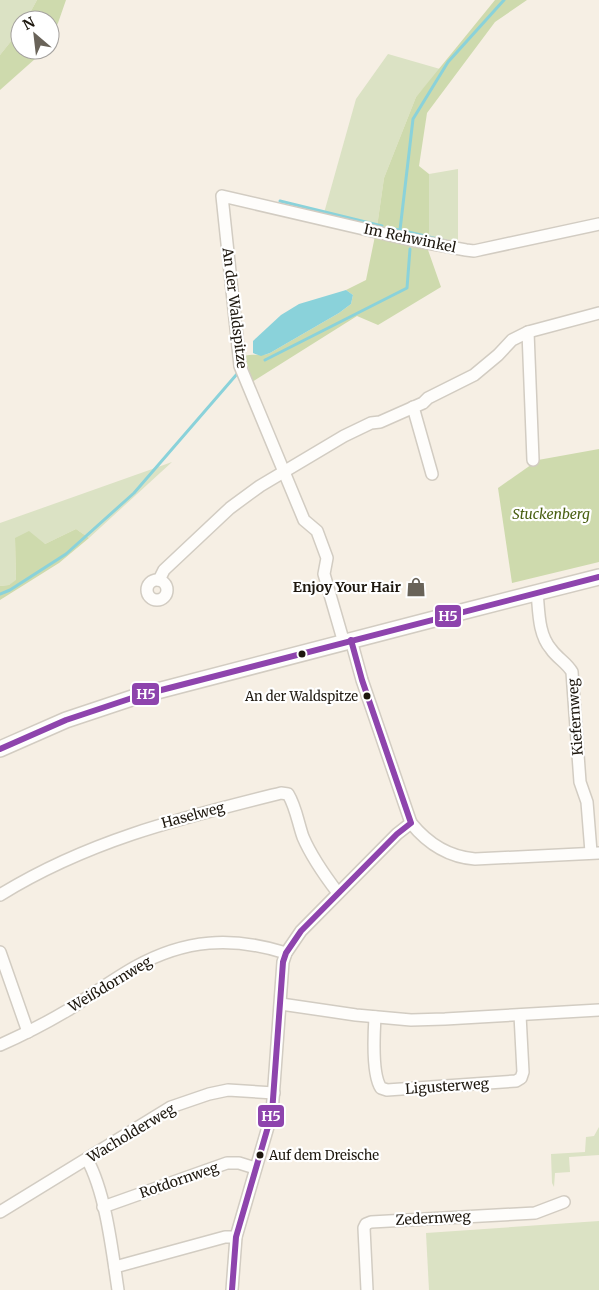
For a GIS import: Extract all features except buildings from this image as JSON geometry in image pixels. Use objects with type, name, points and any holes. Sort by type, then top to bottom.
[{"type":"street","name":"Im Rehwinkel","points":[[222,196],[411,240],[474,251],[523,242],[599,224]]},
{"type":"street","name":"An der Waldspitze","points":[[222,196],[240,366],[304,520],[317,531],[327,558],[324,574],[412,823]]},
{"type":"street","points":[[159,580],[164,570],[230,508],[283,472],[371,423],[380,422],[423,403],[428,398],[474,375],[498,355],[512,340],[528,332],[599,313]]},
{"type":"street","points":[[528,332],[533,460]]},
{"type":"street","points":[[413,407],[432,474]]},
{"type":"street","points":[[0,750],[66,720],[138,696],[537,592],[599,578]]},
{"type":"street","name":"Kiefernweg","points":[[537,592],[542,632],[550,649],[572,672],[580,782],[587,802],[595,852]]},
{"type":"street","name":"Haselweg","points":[[0,895],[52,866],[122,836],[173,820],[281,792],[288,794],[292,799],[303,836],[312,856],[338,893]]},
{"type":"street","points":[[232,1290],[236,1237],[268,1128],[274,1093],[283,962],[286,952],[301,931],[397,834],[412,823],[434,845],[450,854],[464,858],[475,859],[595,852]]},
{"type":"street","name":"Weißdornweg","points":[[0,1046],[66,1011],[135,967],[173,950],[202,943],[222,941],[266,946],[286,952]]},
{"type":"street","points":[[0,952],[28,1032]]},
{"type":"street","points":[[281,1004],[411,1020],[599,1010]]},
{"type":"street","name":"Ligusterweg","points":[[375,1016],[376,1077],[381,1088],[387,1090],[516,1081],[522,1078],[520,1015]]},
{"type":"street","name":"Wacholderweg","points":[[0,1212],[171,1107],[191,1099],[228,1090],[274,1093]]},
{"type":"street","points":[[86,1159],[93,1172],[103,1207],[118,1290]]},
{"type":"street","name":"Rotdornweg","points":[[103,1207],[227,1163],[239,1163],[255,1168]]},
{"type":"street","name":"Zedernweg","points":[[367,1290],[364,1228],[371,1222],[535,1213],[564,1202]]},
{"type":"street","points":[[115,1267],[225,1237],[236,1237]]},
{"type":"green space","points":[[0,0],[37,0],[32,10],[10,10],[10,42],[0,55]]},
{"type":"green space","points":[[37,0],[66,0],[60,17],[60,10],[32,10]]},
{"type":"green space","points":[[495,0],[527,0],[495,22],[427,113],[419,166],[429,174],[429,242],[377,227],[384,178],[416,97]]},
{"type":"green space","points":[[10,42],[10,60],[34,60],[0,90],[0,55]]},
{"type":"green space","points":[[388,54],[440,69],[416,97],[384,178],[377,227],[324,213],[356,99]]},
{"type":"green space","points":[[458,169],[458,247],[429,242],[429,174]]},
{"type":"green space","points":[[375,236],[428,250],[441,287],[378,325],[357,316],[252,382],[245,356],[270,353],[351,304],[353,295],[346,290],[366,280]]},
{"type":"green space","name":"Stuckenberg","points":[[599,449],[599,562],[512,583],[498,488],[538,460]]},
{"type":"green space","points":[[172,462],[89,538],[76,529],[45,544],[15,538],[16,581],[9,585],[0,586],[0,523]]},
{"type":"green space","points":[[76,529],[89,538],[59,563],[0,600],[0,586],[9,585],[16,580],[15,538],[29,531],[45,544]]},
{"type":"green space","points":[[599,1127],[599,1155],[569,1157],[570,1172],[555,1173],[554,1187],[552,1183],[551,1154],[585,1152],[586,1137],[594,1136]]},
{"type":"green space","points":[[599,1221],[599,1290],[429,1290],[426,1233]]},
{"type":"water","points":[[346,290],[353,295],[351,304],[339,313],[270,353],[261,356],[253,353],[253,341],[281,315],[299,304]]},
{"type":"waterway","points":[[446,241],[400,230],[413,119],[448,62],[504,0]]},
{"type":"waterway","points":[[280,201],[382,226]]},
{"type":"waterway","points":[[393,229],[400,230]]},
{"type":"waterway","points":[[265,360],[407,288],[410,249]]},
{"type":"waterway","points":[[0,594],[10,590],[66,554],[134,493],[237,374]]},
{"type":"transit line","name":"H5","points":[[0,749],[66,720],[138,696],[599,577]]},
{"type":"transit line","name":"H5","points":[[232,1290],[236,1237],[272,1113],[283,962],[286,953],[301,931],[397,834],[411,823],[362,680],[351,640]]},
{"type":"place","name":"Enjoy Your Hair","points":[[416,587]]},
{"type":"place","name":"An der Waldspitze","points":[[367,696]]},
{"type":"place","name":"Auf dem Dreische","points":[[260,1155]]}]
